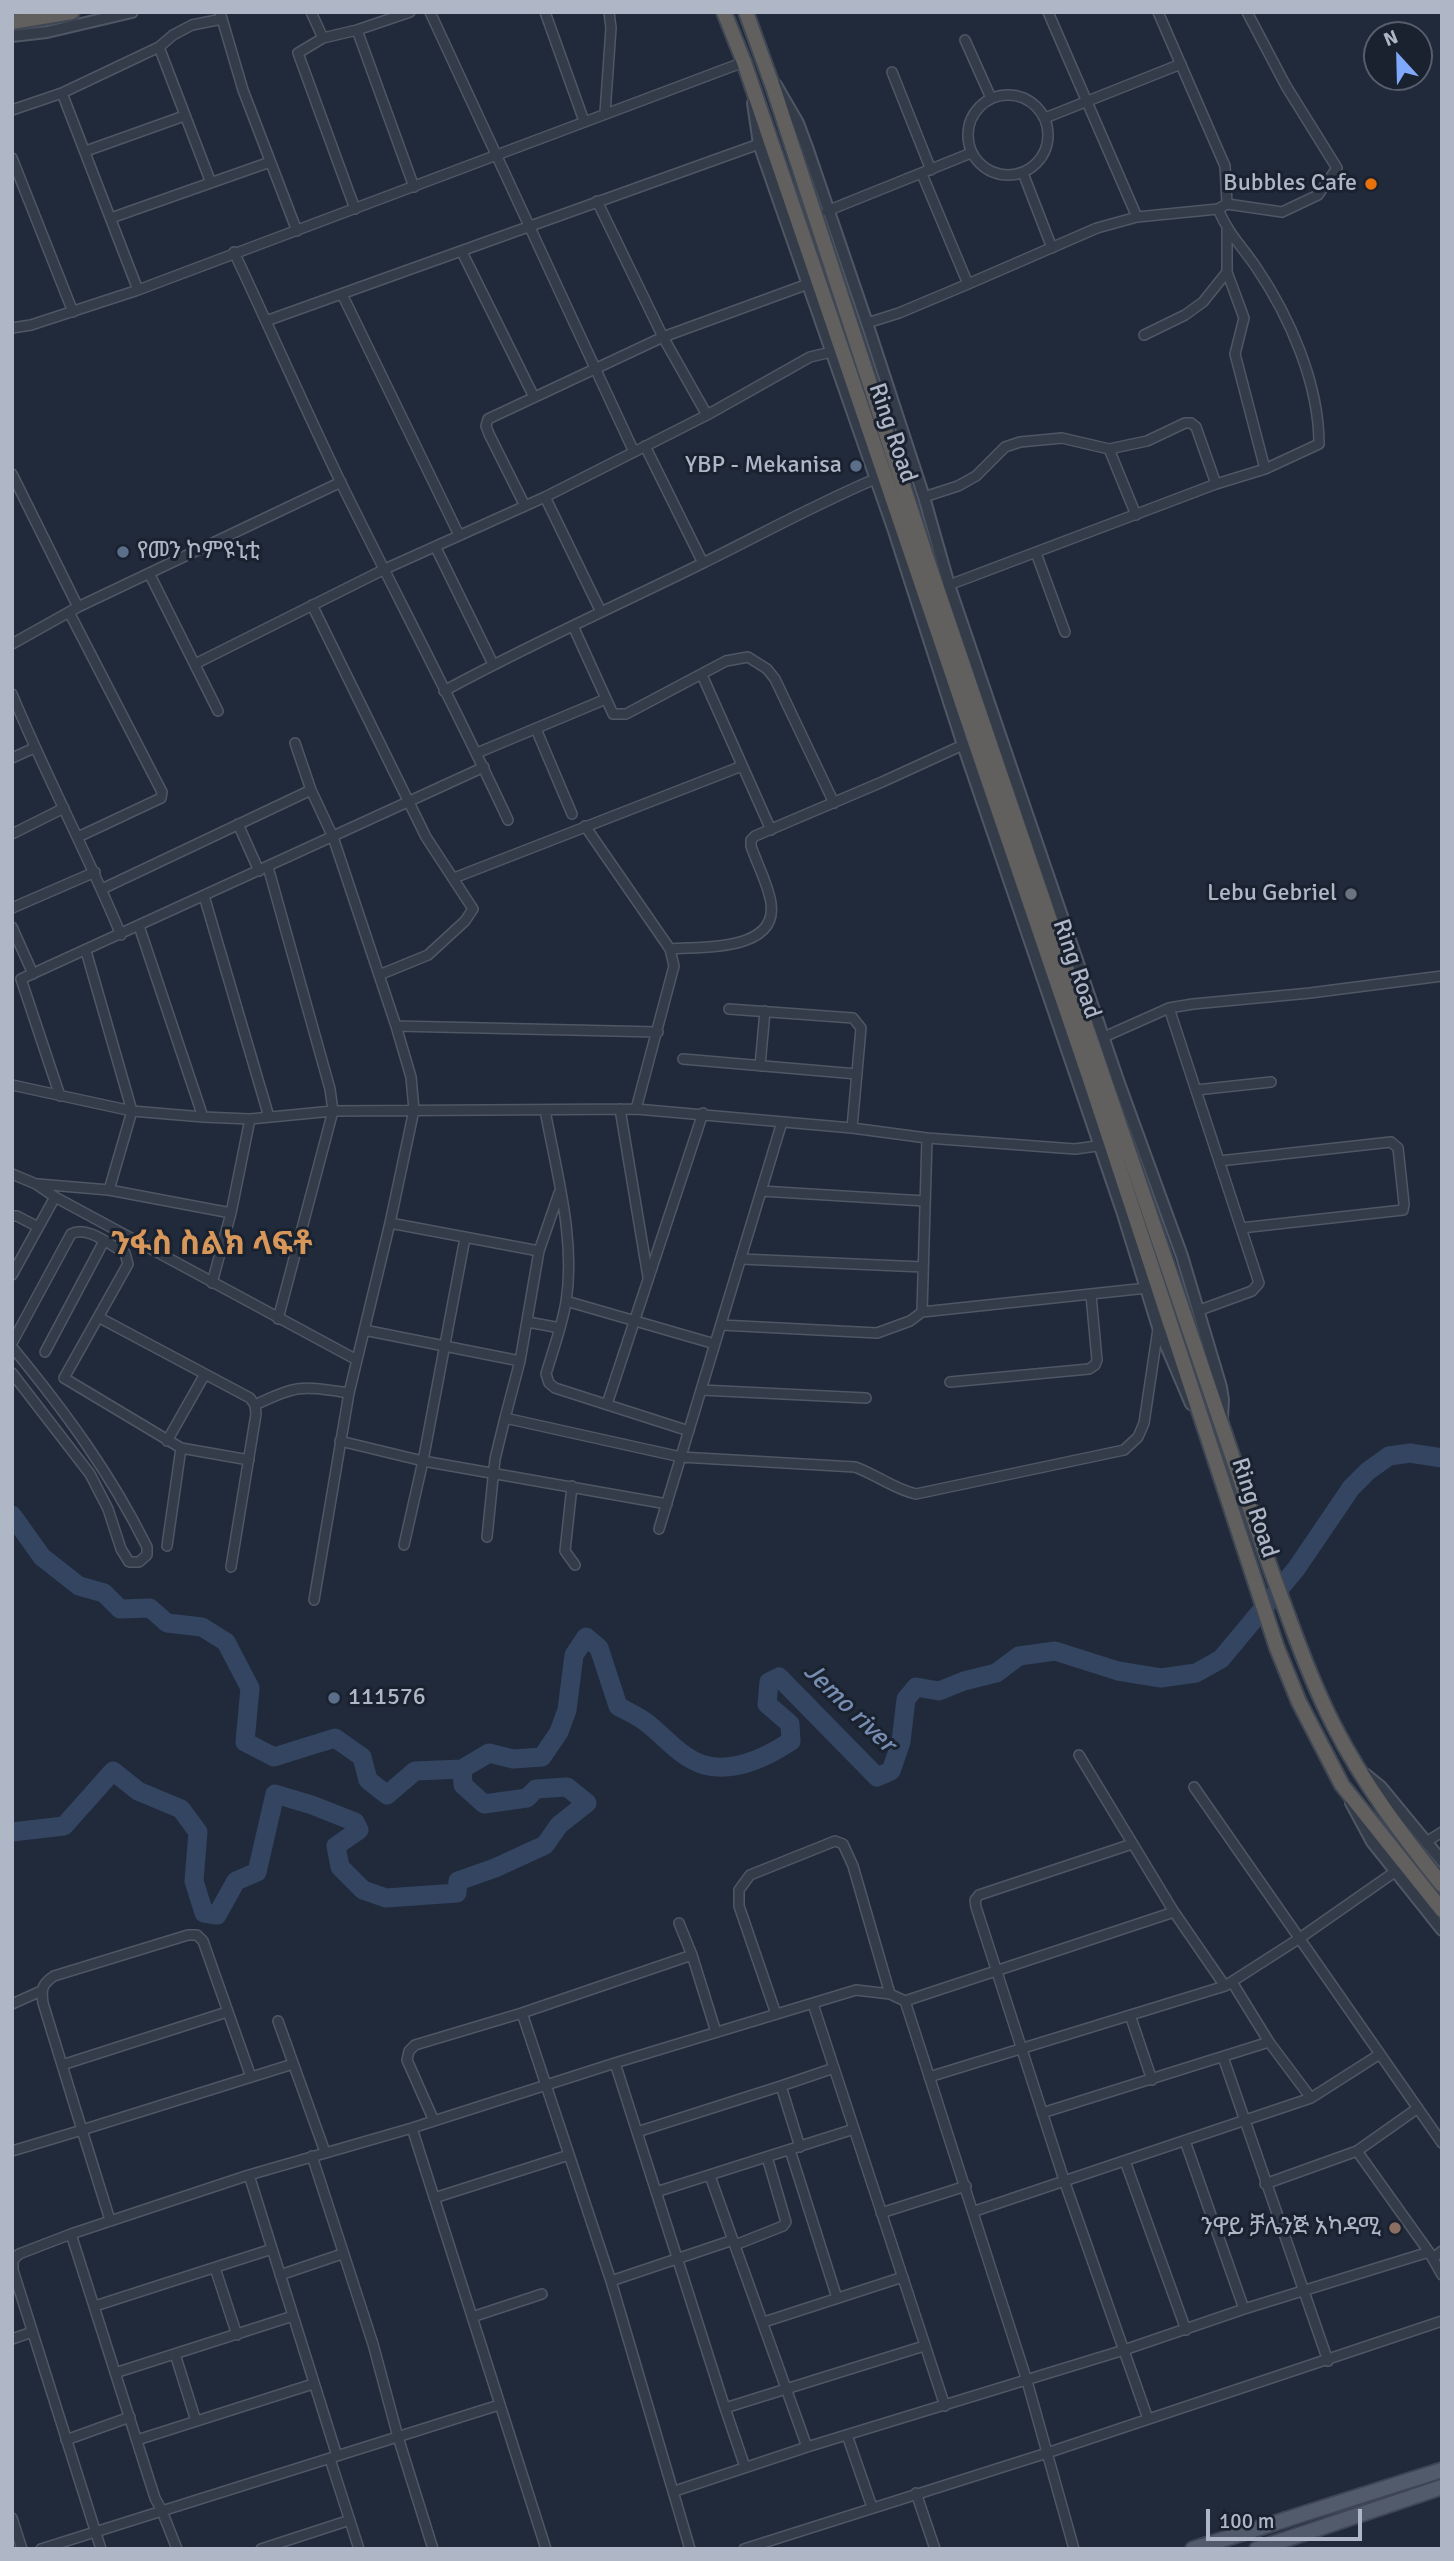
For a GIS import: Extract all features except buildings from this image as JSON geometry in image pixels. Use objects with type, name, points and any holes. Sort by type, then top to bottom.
[{"type":"highway","points":[[12,22],[72,12]]},
{"type":"highway","name":"Ring Road","points":[[724,12],[744,62],[1118,1140],[1270,1567],[1318,1693],[1358,1768],[1399,1831],[1442,1885]]},
{"type":"highway","name":"Ring Road","points":[[746,12],[1118,1140],[1204,1426],[1277,1648],[1299,1702],[1342,1785],[1442,1910]]},
{"type":"main road","points":[[1193,2549],[1442,2470]]},
{"type":"main road","points":[[1257,2549],[1442,2487]]},
{"type":"street","points":[[12,36],[47,32],[132,12]]},
{"type":"street","points":[[311,12],[323,38]]},
{"type":"street","points":[[355,209],[298,53],[323,38],[410,12]]},
{"type":"street","points":[[430,12],[634,452]]},
{"type":"street","points":[[545,12],[584,121]]},
{"type":"street","points":[[605,113],[611,28],[609,12]]},
{"type":"street","points":[[1048,12],[1137,217]]},
{"type":"street","points":[[1158,12],[1225,166],[1223,206],[1227,229],[1227,272],[1244,318],[1235,354],[1265,469]]},
{"type":"street","points":[[867,323],[900,313],[1097,228],[1137,217],[1223,206],[1282,212],[1318,195],[1338,168],[1286,86],[1247,12]]},
{"type":"street","points":[[12,110],[62,93],[159,47],[173,35],[192,25],[221,16],[243,90],[297,231]]},
{"type":"street","points":[[356,30],[414,187]]},
{"type":"street","points":[[965,40],[991,98]]},
{"type":"street","points":[[159,47],[211,183]]},
{"type":"street","points":[[12,328],[31,325],[138,290],[744,62]]},
{"type":"street","points":[[1045,118],[1181,64]]},
{"type":"street","points":[[767,69],[798,123],[867,323],[950,585],[1104,1037],[1118,1140],[1147,1289],[1158,1327],[1192,1406],[1204,1426]]},
{"type":"street","points":[[892,72],[968,284]]},
{"type":"street","points":[[751,83],[759,144],[875,479],[962,745],[1118,1140],[1172,1225],[1200,1310],[1221,1387],[1221,1424]]},
{"type":"street","points":[[62,93],[138,290]]},
{"type":"street","points":[[1016,96],[1028,100],[1045,118],[1048,144],[1043,156],[1023,173],[1010,176],[998,174],[986,169],[971,153],[969,126],[974,115],[991,98],[1016,96]]},
{"type":"street","points":[[86,150],[184,116]]},
{"type":"street","points":[[267,321],[759,144]]},
{"type":"street","points":[[827,211],[971,153]]},
{"type":"street","points":[[12,158],[73,312]]},
{"type":"street","points":[[111,218],[270,162]]},
{"type":"street","points":[[1023,173],[1052,248]]},
{"type":"street","points":[[597,201],[663,337],[707,415]]},
{"type":"street","points":[[950,585],[1216,484],[1265,469],[1319,444],[1318,418],[1304,363],[1282,313],[1256,267],[1227,229]]},
{"type":"street","points":[[234,252],[341,482],[508,820]]},
{"type":"street","points":[[461,252],[534,397]]},
{"type":"street","points":[[1144,335],[1185,315],[1203,302],[1227,272]]},
{"type":"street","points":[[525,506],[486,426],[488,419],[663,337],[808,284]]},
{"type":"street","points":[[342,294],[459,536]]},
{"type":"street","points":[[195,664],[385,569],[545,497],[707,415],[810,357],[831,352]]},
{"type":"street","points":[[924,497],[958,486],[976,476],[1005,447],[1020,442],[1062,438],[1109,449],[1147,441],[1185,423],[1196,427],[1216,484]]},
{"type":"street","points":[[645,446],[703,563]]},
{"type":"street","points":[[1109,449],[1136,515]]},
{"type":"street","points":[[12,474],[78,607]]},
{"type":"street","points":[[444,691],[493,664],[839,494],[875,479]]},
{"type":"street","points":[[12,644],[78,607],[341,482]]},
{"type":"street","points":[[545,497],[601,612]]},
{"type":"street","points":[[436,548],[493,664]]},
{"type":"street","points":[[1036,553],[1065,632]]},
{"type":"street","points":[[149,573],[218,711]]},
{"type":"street","points":[[312,606],[426,837],[471,904],[472,914],[428,955],[379,975]]},
{"type":"street","points":[[69,612],[162,792],[160,797],[78,837]]},
{"type":"street","points":[[573,626],[613,714],[626,714],[737,657],[748,657],[767,669],[775,680],[834,803]]},
{"type":"street","points":[[702,675],[771,830]]},
{"type":"street","points":[[12,694],[34,748],[95,872],[121,934]]},
{"type":"street","points":[[477,753],[606,699]]},
{"type":"street","points":[[536,729],[572,814]]},
{"type":"street","points":[[295,743],[311,790],[333,837],[396,1026],[411,1077],[414,1110],[349,1393],[314,1600]]},
{"type":"street","points":[[670,949],[743,942],[763,931],[771,916],[771,901],[751,840],[962,745]]},
{"type":"street","points":[[12,758],[34,748]]},
{"type":"street","points":[[454,878],[742,766]]},
{"type":"street","points":[[60,1096],[17,981],[484,767]]},
{"type":"street","points":[[102,889],[311,790]]},
{"type":"street","points":[[12,834],[64,808]]},
{"type":"street","points":[[238,824],[263,869],[330,1089],[333,1111],[278,1319]]},
{"type":"street","points":[[585,826],[670,949],[674,966],[636,1109]]},
{"type":"street","points":[[12,908],[95,872]]},
{"type":"street","points":[[204,896],[269,1117]]},
{"type":"street","points":[[139,926],[203,1117]]},
{"type":"street","points":[[12,927],[33,974]]},
{"type":"street","points":[[86,951],[132,1111],[109,1190]]},
{"type":"street","points":[[1104,1037],[1169,1008],[1442,976]]},
{"type":"street","points":[[1169,1008],[1259,1283],[1257,1288],[1200,1310]]},
{"type":"street","points":[[729,1009],[853,1018],[857,1021],[861,1028],[852,1128]]},
{"type":"street","points":[[760,1066],[765,1011]]},
{"type":"street","points":[[396,1026],[658,1032]]},
{"type":"street","points":[[684,1059],[857,1074]]},
{"type":"street","points":[[1196,1090],[1271,1082]]},
{"type":"street","points":[[12,1085],[132,1111],[203,1117],[250,1119],[333,1111],[636,1109],[852,1128],[928,1138],[1075,1149],[1118,1140]]},
{"type":"street","points":[[620,1109],[649,1278]]},
{"type":"street","points":[[545,1110],[566,1230],[568,1270],[566,1301],[546,1374],[549,1383],[555,1388],[688,1431]]},
{"type":"street","points":[[607,1404],[703,1114]]},
{"type":"street","points":[[212,1283],[231,1213],[250,1119]]},
{"type":"street","points":[[659,1529],[782,1122]]},
{"type":"street","points":[[922,1312],[928,1138]]},
{"type":"street","points":[[1219,1161],[1391,1142],[1398,1148],[1403,1210],[1241,1228]]},
{"type":"street","points":[[12,1174],[36,1184],[55,1197],[357,1360]]},
{"type":"street","points":[[36,1184],[109,1190],[231,1213]]},
{"type":"street","points":[[761,1191],[925,1201]]},
{"type":"street","points":[[487,1537],[498,1444],[520,1361],[539,1251],[559,1193]]},
{"type":"street","points":[[12,1275],[55,1197]]},
{"type":"street","points":[[12,1216],[38,1227]]},
{"type":"street","points":[[390,1223],[539,1251]]},
{"type":"street","points":[[12,1373],[90,1474],[108,1509],[121,1549],[129,1562],[139,1562],[147,1555],[147,1547],[125,1503],[102,1465],[12,1345],[71,1234],[77,1230],[85,1231],[125,1253],[128,1264],[64,1378],[181,1448],[249,1460]]},
{"type":"street","points":[[404,1545],[423,1461],[465,1238]]},
{"type":"street","points":[[45,1352],[104,1241]]},
{"type":"street","points":[[741,1259],[923,1267]]},
{"type":"street","points":[[721,1325],[877,1334],[911,1321],[922,1312],[1147,1289]]},
{"type":"street","points":[[950,1382],[1089,1369],[1097,1360],[1091,1295]]},
{"type":"street","points":[[566,1301],[715,1344]]},
{"type":"street","points":[[100,1318],[250,1398],[255,1405],[256,1415],[231,1567]]},
{"type":"street","points":[[528,1322],[560,1328]]},
{"type":"street","points":[[505,1418],[681,1457],[855,1467],[877,1474],[896,1488],[916,1494],[1124,1450],[1138,1437],[1144,1423],[1158,1327]]},
{"type":"street","points":[[364,1329],[520,1361]]},
{"type":"street","points":[[167,1441],[205,1374]]},
{"type":"street","points":[[255,1405],[300,1387],[349,1393]]},
{"type":"street","points":[[701,1390],[866,1398]]},
{"type":"street","points":[[341,1441],[423,1461],[667,1504]]},
{"type":"street","points":[[167,1546],[181,1448]]},
{"type":"street","points":[[572,1486],[564,1543],[568,1559],[575,1565]]},
{"type":"street","points":[[1079,1755],[1174,1912],[1311,2098]]},
{"type":"street","points":[[1358,1768],[1381,1787],[1442,1861]]},
{"type":"street","points":[[1342,1785],[1373,1842],[1442,1930]]},
{"type":"street","points":[[1194,1787],[1442,2143]]},
{"type":"street","points":[[1426,1842],[1442,1832]]},
{"type":"street","points":[[776,2014],[739,1906],[739,1890],[750,1875],[835,1841],[843,1844],[853,1866],[890,1994]]},
{"type":"street","points":[[1132,1844],[979,1895],[975,1900],[975,1907],[1065,2183],[1147,2419]]},
{"type":"street","points":[[929,2077],[1229,1984],[1396,1871]]},
{"type":"street","points":[[101,2549],[13,2270],[13,2261],[19,2254],[110,2220],[249,2175],[412,2128],[856,1990],[890,1994],[905,2001],[1174,1912]]},
{"type":"street","points":[[679,1923],[716,2032]]},
{"type":"street","points":[[110,2220],[43,2003],[41,1991],[45,1982],[54,1976],[188,1935],[197,1936],[203,1941],[251,2077]]},
{"type":"street","points":[[434,2121],[407,2060],[409,2051],[415,2045],[692,1955]]},
{"type":"street","points":[[12,2004],[41,1991]]},
{"type":"street","points":[[905,2001],[975,2211],[1027,2381],[1074,2549]]},
{"type":"street","points":[[813,2004],[945,2406]]},
{"type":"street","points":[[62,2066],[227,2012]]},
{"type":"street","points":[[522,2012],[611,2281],[690,2549]]},
{"type":"street","points":[[1130,2015],[1152,2080]]},
{"type":"street","points":[[278,2021],[325,2152]]},
{"type":"street","points":[[1042,2113],[1269,2042]]},
{"type":"street","points":[[975,2211],[1065,2183],[1311,2098],[1380,2054]]},
{"type":"street","points":[[1223,2057],[1328,2361]]},
{"type":"street","points":[[615,2063],[676,2258],[746,2467]]},
{"type":"street","points":[[13,2150],[293,2064]]},
{"type":"street","points":[[637,2132],[834,2068]]},
{"type":"street","points":[[781,2086],[800,2147]]},
{"type":"street","points":[[1265,2185],[1357,2151],[1418,2108]]},
{"type":"street","points":[[412,2128],[546,2549]]},
{"type":"street","points":[[656,2192],[854,2129]]},
{"type":"street","points":[[1185,2141],[1244,2309]]},
{"type":"street","points":[[790,2150],[837,2298]]},
{"type":"street","points":[[1357,2151],[1431,2255],[1442,2275]]},
{"type":"street","points":[[434,2198],[569,2155]]},
{"type":"street","points":[[312,2156],[373,2344],[398,2437],[433,2549]]},
{"type":"street","points":[[611,2281],[676,2258],[783,2226],[786,2222],[767,2157]]},
{"type":"street","points":[[1125,2161],[1185,2330]]},
{"type":"street","points":[[249,2175],[293,2316],[359,2549]]},
{"type":"street","points":[[710,2176],[807,2447]]},
{"type":"street","points":[[881,2213],[966,2186]]},
{"type":"street","points":[[71,2234],[155,2498],[177,2549]]},
{"type":"street","points":[[95,2306],[272,2249]]},
{"type":"street","points":[[675,2491],[807,2447],[1124,2350],[1244,2309],[1442,2251]]},
{"type":"street","points":[[280,2275],[342,2254]]},
{"type":"street","points":[[215,2268],[237,2334]]},
{"type":"street","points":[[764,2322],[903,2277]]},
{"type":"street","points":[[472,2317],[542,2294]]},
{"type":"street","points":[[116,2373],[293,2316]]},
{"type":"street","points":[[744,2549],[1047,2454],[1442,2321]]},
{"type":"street","points":[[12,2339],[32,2332]]},
{"type":"street","points":[[725,2408],[924,2346]]},
{"type":"street","points":[[175,2354],[196,2421]]},
{"type":"street","points":[[137,2440],[313,2384]]},
{"type":"street","points":[[41,2549],[499,2405]]},
{"type":"street","points":[[66,2440],[130,2417]]},
{"type":"street","points":[[848,2435],[872,2507]]},
{"type":"street","points":[[916,2493],[935,2549]]},
{"type":"street","points":[[12,2518],[22,2549]]},
{"type":"street","points":[[261,2549],[350,2520]]},
{"type":"waterway","name":"Jemo river","points":[[12,1515],[42,1557],[79,1586],[104,1593],[120,1609],[150,1608],[167,1623],[202,1627],[226,1642],[250,1688],[245,1742],[274,1757],[335,1738],[362,1757],[368,1780],[387,1795],[415,1771],[462,1769],[489,1753],[513,1759],[542,1757],[559,1732],[567,1710],[574,1655],[586,1637],[599,1648],[618,1706],[644,1721],[696,1762],[715,1767],[738,1765],[761,1758],[791,1741],[790,1724],[767,1704],[769,1682],[779,1677],[877,1777],[891,1771],[901,1742],[906,1699],[916,1687],[939,1691],[996,1673],[1019,1656],[1055,1651],[1118,1671],[1161,1678],[1196,1673],[1221,1659],[1296,1569],[1351,1488],[1368,1471],[1389,1456],[1410,1453],[1442,1458]]},
{"type":"waterway","points":[[12,1832],[64,1826],[113,1771],[138,1791],[181,1809],[198,1832],[194,1881],[204,1913],[217,1915],[236,1881],[257,1872],[275,1794],[355,1822],[359,1830],[336,1846],[340,1867],[363,1890],[386,1898],[457,1893],[458,1881],[495,1868],[545,1845],[559,1825],[587,1803],[567,1787],[536,1789],[527,1798],[484,1804],[463,1785],[462,1769]]},
{"type":"place","name":"Bubbles Cafe","points":[[1371,184]]},
{"type":"place","name":"YBP - Mekanisa","points":[[856,466]]},
{"type":"place","name":"የመን ኮምዩኒቲ","points":[[123,552]]},
{"type":"place","name":"Lebu Gebriel","points":[[1351,894]]},
{"type":"place","name":"111576","points":[[334,1698]]},
{"type":"place","name":"ንዋይ ቻሌንጅ አካዳሚ","points":[[1395,2228]]},
{"type":"district","name":"ንፋስ ስልክ ላፍቶ","points":[[212,1246]]}]
